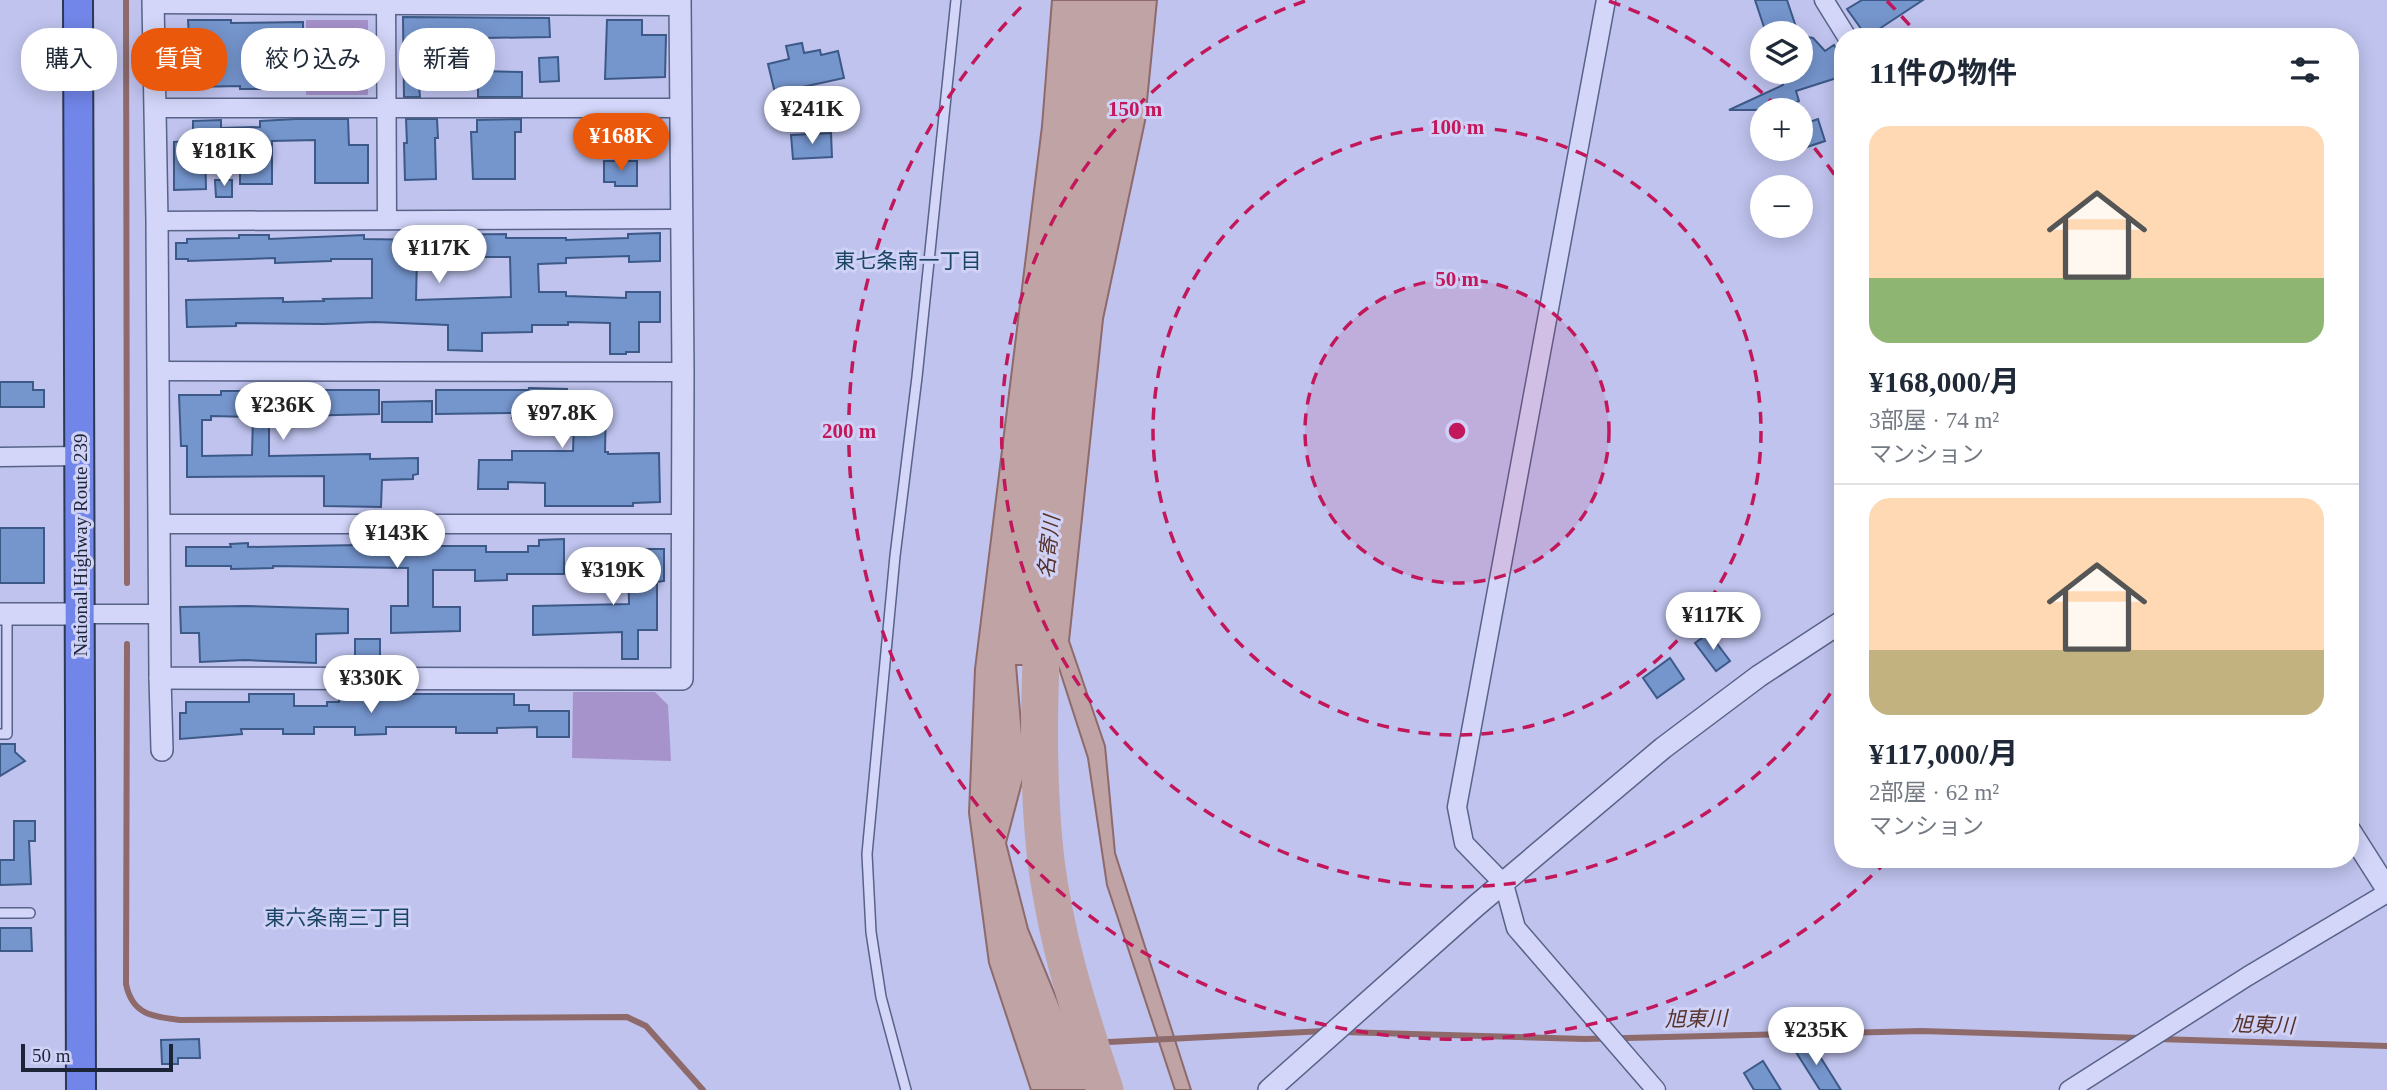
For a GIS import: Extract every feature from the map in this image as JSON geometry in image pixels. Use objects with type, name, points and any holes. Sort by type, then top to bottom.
[{"type":"highway","name":"National Highway Route 239","points":[[78,0],[81,1090]]},
{"type":"street","points":[[1606,0],[1457,807],[1464,843],[1504,884],[1516,928],[1656,1090]]},
{"type":"street","points":[[1824,0],[1841,28]]},
{"type":"street","points":[[160,678],[682,679],[680,3],[153,2],[157,221],[160,678],[162,750]]},
{"type":"street","points":[[386,2],[387,219]]},
{"type":"street","points":[[155,108],[681,108]]},
{"type":"street","points":[[157,221],[681,219]]},
{"type":"street","points":[[158,371],[683,372]]},
{"type":"street","points":[[0,457],[79,456]]},
{"type":"street","points":[[159,524],[683,524]]},
{"type":"street","points":[[3,614],[160,614]]},
{"type":"street","points":[[1269,1090],[1477,905],[1663,748],[1759,676],[1834,627]]},
{"type":"street","points":[[2069,1090],[2387,891],[2359,846]]},
{"type":"lane","points":[[906,1090],[881,997],[872,932],[867,854],[895,556],[956,0]]},
{"type":"lane","points":[[0,734],[8,734],[3,614]]},
{"type":"lane","points":[[0,913],[30,913]]},
{"type":"shaded area","points":[[306,20],[368,20],[368,28],[306,28]]},
{"type":"shaded area","points":[[306,91],[368,91],[368,95],[306,95]]},
{"type":"shaded area","points":[[573,692],[655,692],[668,705],[671,761],[572,758]]},
{"type":"water","points":[[1052,0],[1157,0],[1145,121],[1103,319],[1069,641],[1105,746],[1115,853],[1191,1090],[1175,1090],[1107,885],[1088,758],[1058,665],[1016,665],[1025,771],[1006,843],[1028,929],[1075,1043],[1112,1090],[1031,1090],[989,963],[969,813],[975,669],[1042,126]]},
{"type":"building","points":[[1755,0],[1787,0],[1794,21],[1762,21]]},
{"type":"building","points":[[1862,0],[1923,0],[1881,28],[1861,28],[1847,9]]},
{"type":"building","points":[[403,17],[549,18],[550,37],[495,38],[495,28],[403,28]]},
{"type":"building","points":[[188,20],[231,20],[231,23],[303,22],[303,28],[241,28],[241,89],[240,86],[227,86],[227,28],[188,28]]},
{"type":"building","points":[[607,20],[642,20],[642,35],[666,35],[665,77],[605,79]]},
{"type":"building","points":[[1813,38],[1825,51],[1834,45],[1834,79],[1796,91],[1798,98],[1755,98],[1783,85],[1813,84]]},
{"type":"building","points":[[802,43],[804,53],[820,50],[821,55],[838,51],[844,78],[775,93],[768,64],[789,59],[786,46]]},
{"type":"building","points":[[558,57],[559,81],[540,82],[539,58]]},
{"type":"building","points":[[495,71],[522,72],[522,97],[478,97],[478,91],[495,91]]},
{"type":"building","points":[[404,91],[420,91],[420,97],[404,97]]},
{"type":"building","points":[[1750,100],[1750,110],[1729,110]]},
{"type":"building","points":[[348,119],[349,145],[368,145],[368,183],[315,183],[315,140],[272,141],[272,184],[240,184],[240,146],[205,147],[206,189],[174,190],[174,142],[193,141],[193,121],[221,120],[221,128],[260,127],[260,121]]},
{"type":"building","points":[[406,119],[437,119],[436,179],[405,180]]},
{"type":"building","points":[[521,119],[521,132],[515,132],[515,179],[473,179],[471,132],[477,132],[477,120]]},
{"type":"building","points":[[1818,119],[1825,141],[1813,145],[1813,121]]},
{"type":"building","points":[[831,133],[832,157],[793,159],[791,135]]},
{"type":"building","points":[[604,161],[637,161],[637,186],[615,186],[615,182],[604,182]]},
{"type":"building","points":[[215,180],[232,180],[232,197],[216,197]]},
{"type":"building","points":[[660,233],[660,261],[629,262],[629,256],[566,258],[566,263],[538,264],[539,292],[566,292],[566,296],[626,298],[626,292],[660,292],[660,322],[639,322],[639,352],[626,354],[610,354],[610,323],[568,322],[568,325],[532,325],[532,332],[482,333],[482,351],[448,350],[448,325],[375,322],[236,323],[236,326],[187,327],[186,300],[283,298],[283,302],[372,298],[372,259],[275,263],[275,258],[188,261],[176,259],[176,243],[187,243],[187,239],[239,238],[239,235],[269,235],[269,239],[364,235],[364,239],[426,240],[426,235],[506,234],[506,238],[566,240],[628,238],[628,234]],"holes":[[[417,257],[510,257],[511,297],[416,300]]]},
{"type":"building","points":[[0,382],[33,382],[33,390],[44,390],[44,407],[0,407]]},
{"type":"building","points":[[567,389],[567,393],[598,393],[598,402],[606,402],[605,452],[659,453],[660,502],[633,503],[633,506],[545,506],[545,483],[508,482],[508,489],[478,489],[479,460],[512,460],[512,451],[573,451],[574,419],[512,418],[512,413],[436,414],[436,390]]},
{"type":"building","points":[[379,390],[379,414],[295,416],[295,425],[269,425],[269,456],[370,454],[370,459],[418,458],[418,474],[413,475],[413,479],[382,480],[381,507],[324,506],[324,476],[187,477],[187,446],[181,446],[179,395],[221,395],[221,391]],"holes":[[[211,416],[253,417],[252,455],[202,456],[202,420],[211,420]]]},
{"type":"building","points":[[432,401],[432,422],[382,422],[382,402]]},
{"type":"building","points":[[0,528],[44,528],[44,583],[0,583]]},
{"type":"building","points":[[564,539],[564,574],[507,574],[507,580],[475,581],[475,570],[433,570],[433,607],[460,607],[460,631],[391,633],[391,606],[408,606],[408,568],[273,566],[231,569],[231,566],[186,566],[186,547],[231,547],[230,544],[248,543],[248,547],[357,545],[357,548],[437,549],[437,546],[486,546],[486,552],[528,552],[528,546],[539,546],[539,540]]},
{"type":"building","points":[[628,549],[664,549],[664,581],[657,582],[657,630],[638,630],[638,659],[622,659],[622,632],[533,635],[533,606],[629,604]]},
{"type":"building","points":[[180,607],[348,609],[348,633],[316,634],[316,663],[245,660],[200,662],[199,633],[181,633]]},
{"type":"building","points":[[1709,633],[1730,661],[1716,671],[1695,643]]},
{"type":"building","points":[[355,639],[380,639],[380,660],[355,661]]},
{"type":"building","points":[[1670,658],[1684,679],[1657,698],[1643,678]]},
{"type":"building","points":[[249,694],[294,694],[294,706],[327,706],[327,702],[339,702],[339,698],[368,699],[368,694],[514,694],[514,705],[529,705],[529,711],[569,711],[569,737],[537,737],[537,727],[497,728],[497,733],[456,733],[456,727],[386,727],[386,734],[355,735],[355,727],[314,727],[314,734],[283,734],[283,729],[241,729],[242,734],[180,739],[180,713],[186,713],[186,702],[249,702]]},
{"type":"building","points":[[0,744],[15,744],[15,752],[25,761],[0,776]]},
{"type":"building","points":[[14,821],[35,821],[35,841],[29,841],[31,884],[0,885],[0,860],[14,860]]},
{"type":"building","points":[[0,928],[31,928],[32,951],[0,951]]},
{"type":"building","points":[[199,1039],[200,1058],[178,1058],[178,1064],[162,1064],[161,1040]]},
{"type":"building","points":[[1809,1039],[1841,1090],[1820,1090],[1794,1049]]},
{"type":"building","points":[[1763,1061],[1781,1090],[1754,1090],[1744,1073]]},
{"type":"waterway","points":[[126,0],[127,583]]},
{"type":"waterway","name":"名寄川","points":[[1043,617],[1040,734],[1045,852],[1061,942],[1105,1090]]},
{"type":"waterway","points":[[127,644],[126,984],[138,1008],[152,1015],[180,1020],[627,1017],[646,1026],[703,1090]]},
{"type":"waterway","name":"旭東川","points":[[1089,1043],[1325,1031]]},
{"type":"waterway","name":"旭東川","points":[[1343,1032],[1585,1039],[1922,1031],[2140,1038]]},
{"type":"waterway","name":"旭東川","points":[[2158,1039],[2387,1046]]},
{"type":"district","name":"東七条南一丁目","points":[[908,261]]},
{"type":"district","name":"東六条南三丁目","points":[[338,918]]}]
